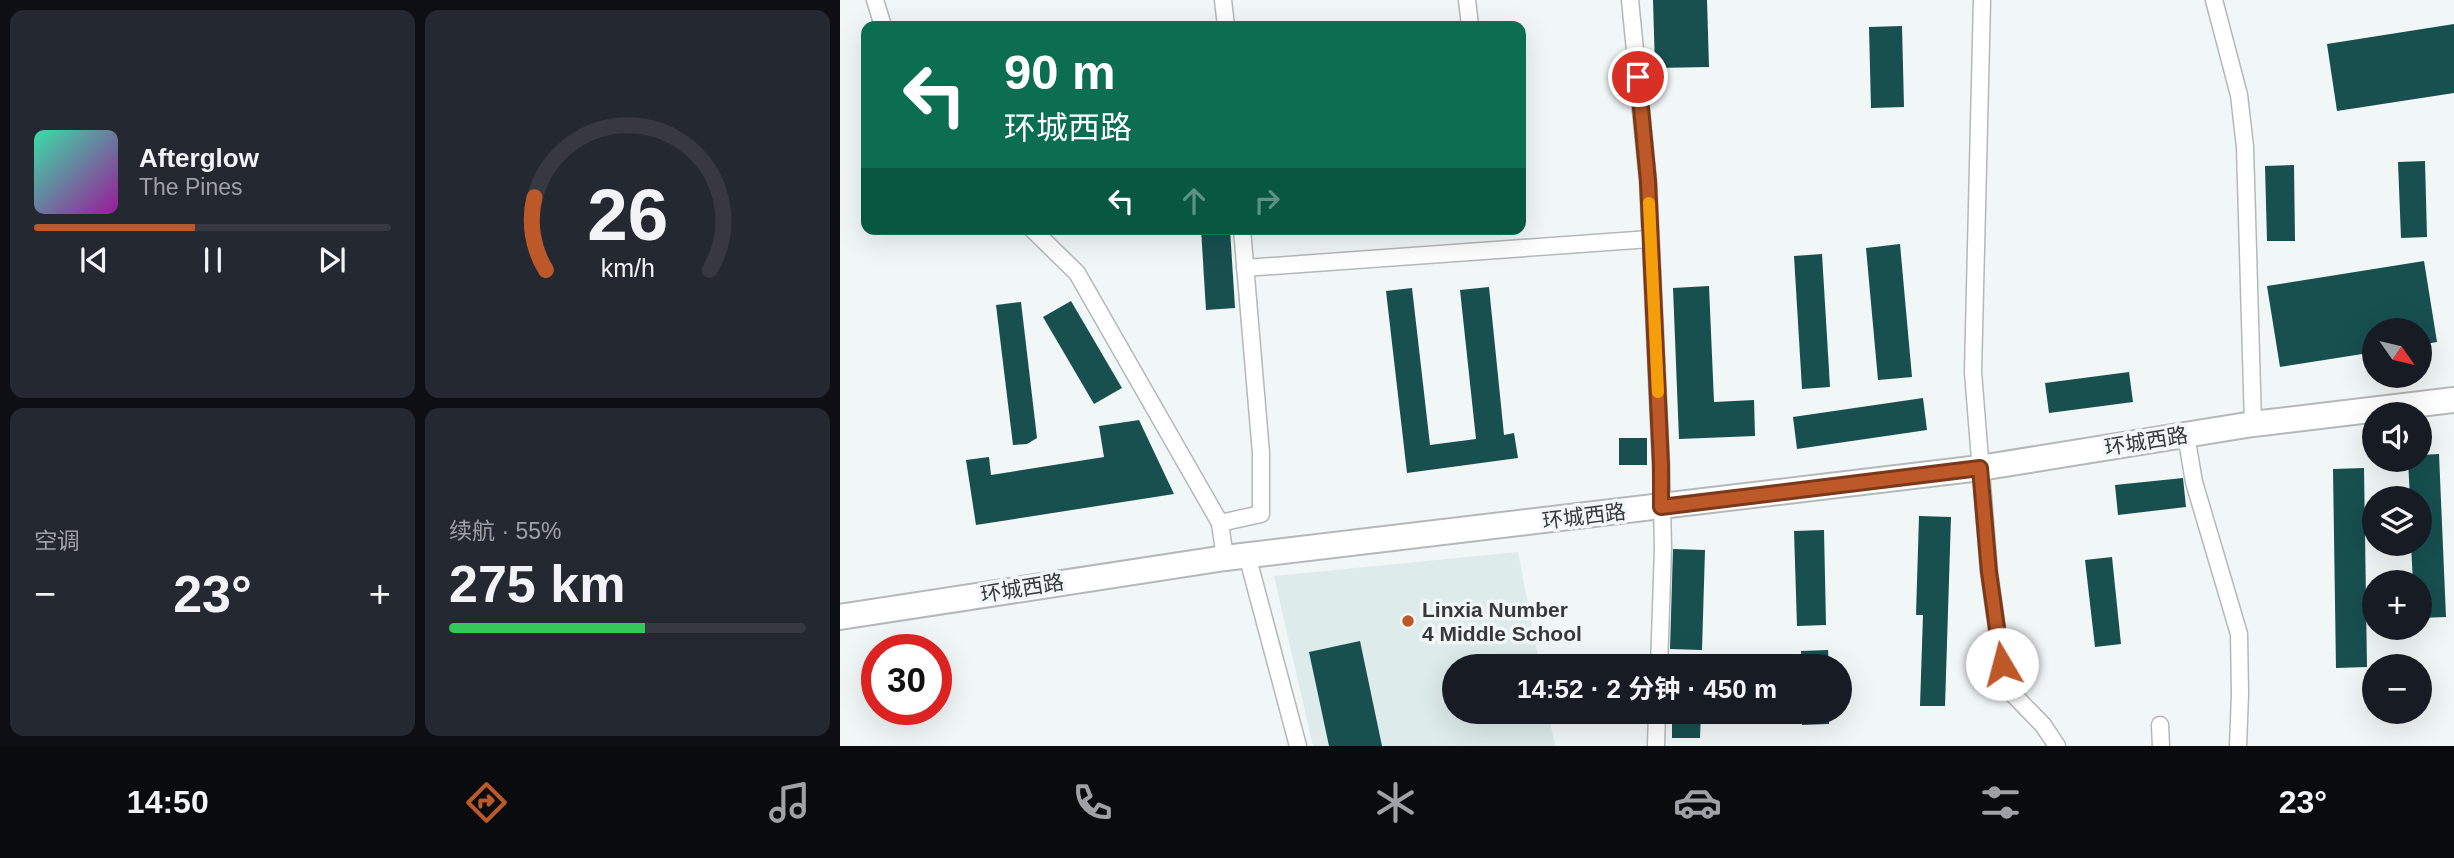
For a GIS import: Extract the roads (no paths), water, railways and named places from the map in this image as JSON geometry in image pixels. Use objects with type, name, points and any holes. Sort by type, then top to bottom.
[{"type":"highway","name":"环城西路","points":[[840,617],[1236,556],[1980,468],[2253,424],[2454,400]]},
{"type":"street","points":[[875,0],[881,21]]},
{"type":"street","points":[[1223,0],[1225,21]]},
{"type":"street","points":[[1467,0],[1469,21]]},
{"type":"street","points":[[1630,0],[1648,181],[1661,465],[1663,548],[1659,654]]},
{"type":"street","points":[[1982,0],[1973,372],[1989,572],[2005,686],[2043,725],[2057,746]]},
{"type":"street","points":[[2214,0],[2239,95],[2245,147],[2253,424]]},
{"type":"street","points":[[1038,235],[1077,273],[1220,523],[1236,556],[1298,746]]},
{"type":"street","points":[[1220,523],[1261,514],[1261,453],[1242,235]]},
{"type":"street","points":[[1245,268],[1650,239]]},
{"type":"street","points":[[2186,435],[2194,482],[2239,634],[2238,746]]},
{"type":"street","points":[[1656,746],[1657,724]]},
{"type":"street","points":[[2160,725],[2161,746]]},
{"type":"place","name":"Linxia Number 4 Middle School","points":[[1408,621]]}]
